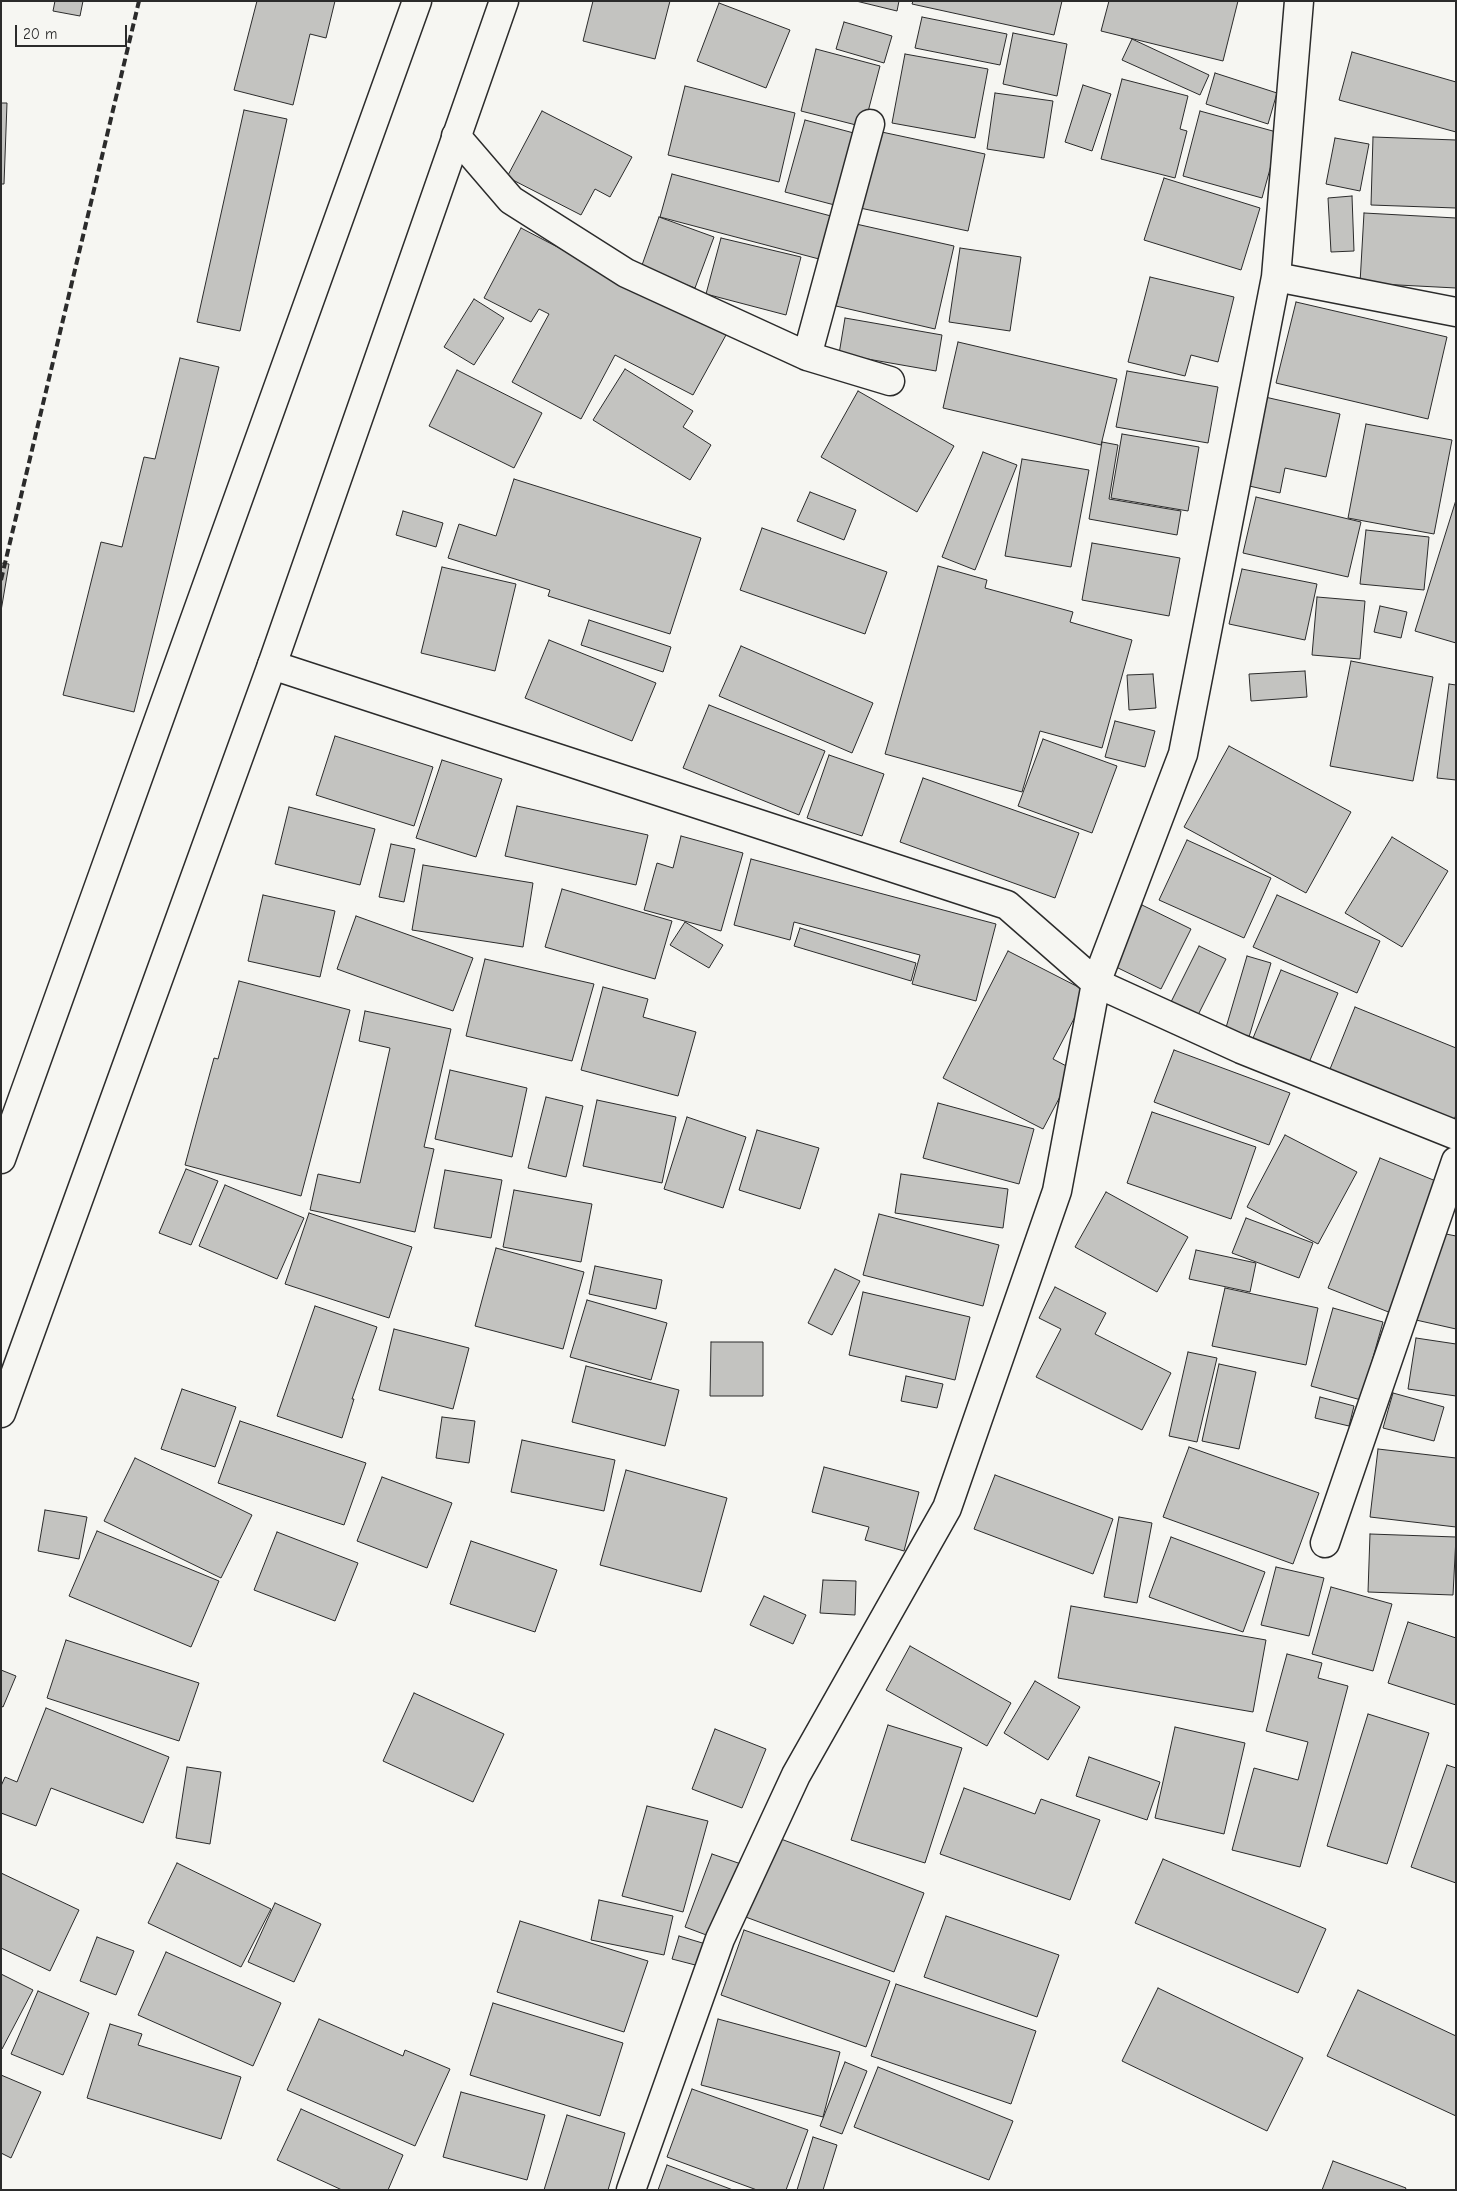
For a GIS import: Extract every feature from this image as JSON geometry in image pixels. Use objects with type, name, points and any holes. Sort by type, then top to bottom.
[{"type":"main road","points":[[1,1159],[417,1]]},
{"type":"main road","points":[[1,1413],[272,665],[504,1]]},
{"type":"main road","points":[[631,2190],[720,1939],[796,1775],[947,1508],[1057,1191],[1096,983],[1183,754],[1276,277],[1299,1]]},
{"type":"main road","points":[[807,356],[870,124]]},
{"type":"main road","points":[[456,136],[510,200],[626,273],[807,356],[890,381]]},
{"type":"main road","points":[[1276,277],[1456,312]]},
{"type":"main road","points":[[272,665],[1007,905],[1096,983],[1241,1049],[1456,1135]]},
{"type":"main road","points":[[1325,1543],[1456,1161]]},
{"type":"building","points":[[55,1],[83,1],[80,16],[53,11]]},
{"type":"building","points":[[257,1],[335,1],[326,38],[310,34],[293,105],[234,90]]},
{"type":"building","points":[[593,1],[670,1],[655,59],[583,41]]},
{"type":"building","points":[[856,1],[899,1],[897,11]]},
{"type":"building","points":[[913,1],[1062,1],[1054,35],[912,4]]},
{"type":"building","points":[[1109,1],[1238,1],[1223,61],[1101,31]]},
{"type":"building","points":[[719,3],[790,30],[766,88],[697,61]]},
{"type":"building","points":[[922,17],[1007,34],[1000,65],[915,48]]},
{"type":"building","points":[[844,22],[892,36],[884,63],[836,49]]},
{"type":"building","points":[[1013,33],[1067,44],[1057,96],[1003,84]]},
{"type":"building","points":[[1132,39],[1209,75],[1200,95],[1122,60]]},
{"type":"building","points":[[816,49],[880,66],[864,127],[801,111]]},
{"type":"building","points":[[1352,52],[1456,82],[1456,132],[1339,100]]},
{"type":"building","points":[[905,54],[988,69],[975,138],[892,123]]},
{"type":"building","points":[[1215,73],[1277,93],[1268,124],[1206,104]]},
{"type":"building","points":[[1122,79],[1188,96],[1180,129],[1187,131],[1175,178],[1101,159]]},
{"type":"building","points":[[1083,85],[1111,94],[1092,151],[1065,142]]},
{"type":"building","points":[[685,86],[795,113],[779,182],[668,155]]},
{"type":"building","points":[[995,93],[1053,101],[1044,158],[987,149]]},
{"type":"building","points":[[1,103],[7,103],[4,184],[1,184]]},
{"type":"building","points":[[244,110],[287,119],[240,331],[197,322]]},
{"type":"building","points":[[542,111],[632,157],[610,197],[595,189],[581,215],[507,177]]},
{"type":"building","points":[[1200,111],[1280,133],[1262,198],[1183,176]]},
{"type":"building","points":[[805,120],[865,136],[846,208],[785,192]]},
{"type":"building","points":[[877,131],[985,154],[968,231],[860,208]]},
{"type":"building","points":[[1373,137],[1456,140],[1456,208],[1371,205]]},
{"type":"building","points":[[1335,138],[1369,144],[1360,191],[1326,184]]},
{"type":"building","points":[[672,174],[831,216],[819,259],[660,217]]},
{"type":"building","points":[[1164,178],[1260,208],[1241,270],[1144,240]]},
{"type":"building","points":[[1352,196],[1354,251],[1331,252],[1328,198]]},
{"type":"building","points":[[1364,213],[1456,218],[1456,288],[1360,283]]},
{"type":"building","points":[[659,217],[714,237],[695,288],[641,268]]},
{"type":"building","points":[[856,224],[954,246],[935,329],[836,306]]},
{"type":"building","points":[[521,228],[726,335],[693,395],[615,355],[581,419],[512,382],[549,314],[539,309],[531,322],[484,298]]},
{"type":"building","points":[[721,238],[801,257],[786,315],[706,294]]},
{"type":"building","points":[[960,248],[1021,257],[1010,331],[949,322]]},
{"type":"building","points":[[1150,277],[1234,297],[1218,362],[1191,355],[1185,376],[1128,362]]},
{"type":"building","points":[[474,299],[504,318],[474,365],[444,347]]},
{"type":"building","points":[[1296,302],[1447,337],[1428,419],[1276,383]]},
{"type":"building","points":[[845,318],[942,335],[936,371],[839,354]]},
{"type":"building","points":[[958,342],[1117,379],[1101,445],[943,408]]},
{"type":"building","points":[[180,358],[219,367],[134,712],[63,695],[101,542],[122,547],[144,457],[155,459]]},
{"type":"building","points":[[625,369],[693,411],[683,427],[711,445],[690,480],[593,420]]},
{"type":"building","points":[[457,370],[542,413],[514,468],[429,426]]},
{"type":"building","points":[[1127,371],[1218,387],[1208,443],[1116,427]]},
{"type":"building","points":[[858,391],[954,446],[917,512],[821,457]]},
{"type":"building","points":[[1265,397],[1340,414],[1326,477],[1285,468],[1280,493],[1245,485]]},
{"type":"building","points":[[1366,424],[1452,440],[1434,534],[1348,518]]},
{"type":"building","points":[[1122,434],[1199,447],[1188,511],[1111,498]]},
{"type":"building","points":[[1102,442],[1118,445],[1109,499],[1181,511],[1177,535],[1089,519]]},
{"type":"building","points":[[983,452],[1017,465],[975,570],[942,557]]},
{"type":"building","points":[[1022,459],[1089,470],[1071,567],[1005,556]]},
{"type":"building","points":[[514,479],[701,538],[670,634],[548,596],[550,590],[448,558],[459,524],[496,536]]},
{"type":"building","points":[[810,492],[856,510],[844,540],[797,521]]},
{"type":"building","points":[[1256,497],[1361,522],[1348,577],[1243,553]]},
{"type":"building","points":[[1456,500],[1456,643],[1415,631]]},
{"type":"building","points":[[403,511],[443,523],[436,547],[396,535]]},
{"type":"building","points":[[762,528],[887,572],[865,634],[740,590]]},
{"type":"building","points":[[1366,530],[1429,537],[1424,590],[1360,584]]},
{"type":"building","points":[[1092,543],[1180,558],[1169,616],[1082,600]]},
{"type":"building","points":[[1,563],[9,564],[1,611]]},
{"type":"building","points":[[938,566],[987,580],[985,588],[1073,612],[1070,622],[1132,640],[1102,748],[1040,731],[1022,792],[885,754]]},
{"type":"building","points":[[442,567],[516,584],[495,671],[421,653]]},
{"type":"building","points":[[1242,569],[1317,584],[1305,640],[1229,624]]},
{"type":"building","points":[[1317,597],[1365,601],[1360,659],[1312,655]]},
{"type":"building","points":[[1380,606],[1407,612],[1401,638],[1374,632]]},
{"type":"building","points":[[589,620],[671,647],[663,672],[581,645]]},
{"type":"building","points":[[549,640],[656,683],[632,741],[525,698]]},
{"type":"building","points":[[741,646],[873,703],[852,753],[719,696]]},
{"type":"building","points":[[1351,661],[1433,677],[1413,781],[1330,766]]},
{"type":"building","points":[[1305,671],[1307,697],[1251,701],[1249,674]]},
{"type":"building","points":[[1153,674],[1156,708],[1129,710],[1127,675]]},
{"type":"building","points":[[1449,684],[1456,685],[1456,780],[1437,778]]},
{"type":"building","points":[[709,705],[825,751],[799,815],[683,768]]},
{"type":"building","points":[[1115,721],[1155,731],[1145,767],[1105,757]]},
{"type":"building","points":[[335,736],[433,767],[414,826],[316,795]]},
{"type":"building","points":[[1043,739],[1117,766],[1092,833],[1018,806]]},
{"type":"building","points":[[1229,746],[1351,812],[1306,893],[1184,827]]},
{"type":"building","points":[[829,755],[884,774],[862,836],[807,818]]},
{"type":"building","points":[[442,760],[502,779],[476,857],[416,838]]},
{"type":"building","points":[[923,778],[1079,833],[1055,898],[900,842]]},
{"type":"building","points":[[517,806],[648,835],[636,885],[505,856]]},
{"type":"building","points":[[289,807],[375,829],[360,885],[275,864]]},
{"type":"building","points":[[681,836],[743,853],[721,931],[644,910],[657,863],[673,868]]},
{"type":"building","points":[[1392,837],[1448,871],[1402,947],[1345,913]]},
{"type":"building","points":[[1187,840],[1271,878],[1244,938],[1159,900]]},
{"type":"building","points":[[391,844],[415,849],[404,902],[379,897]]},
{"type":"building","points":[[751,859],[996,924],[976,1001],[912,984],[920,955],[794,922],[790,940],[734,925]]},
{"type":"building","points":[[423,865],[533,883],[523,947],[412,930]]},
{"type":"building","points":[[562,889],[672,921],[655,979],[545,947]]},
{"type":"building","points":[[263,895],[335,911],[320,977],[248,961]]},
{"type":"building","points":[[1277,895],[1380,941],[1357,993],[1253,947]]},
{"type":"building","points":[[1142,905],[1191,929],[1161,989],[1112,965]]},
{"type":"building","points":[[356,916],[473,958],[453,1011],[337,969]]},
{"type":"building","points":[[685,922],[723,945],[709,968],[670,945]]},
{"type":"building","points":[[800,928],[916,963],[911,981],[794,946]]},
{"type":"building","points":[[1199,946],[1226,959],[1195,1021],[1168,1008]]},
{"type":"building","points":[[1008,951],[1088,992],[1053,1059],[1074,1070],[1043,1129],[943,1078]]},
{"type":"building","points":[[1247,956],[1271,963],[1249,1037],[1225,1031]]},
{"type":"building","points":[[485,959],[594,984],[572,1061],[466,1036]]},
{"type":"building","points":[[1281,970],[1338,993],[1308,1065],[1251,1043]]},
{"type":"building","points":[[239,981],[350,1010],[301,1196],[185,1165],[214,1058],[218,1059]]},
{"type":"building","points":[[603,987],[648,999],[643,1017],[696,1032],[678,1096],[581,1070]]},
{"type":"building","points":[[1355,1007],[1456,1048],[1456,1115],[1452,1124],[1328,1074]]},
{"type":"building","points":[[365,1011],[451,1029],[424,1147],[434,1149],[415,1232],[310,1210],[318,1174],[360,1183],[390,1048],[359,1041]]},
{"type":"building","points":[[1174,1050],[1290,1093],[1269,1145],[1154,1102]]},
{"type":"building","points":[[450,1070],[527,1088],[512,1157],[435,1139]]},
{"type":"building","points":[[546,1097],[583,1106],[566,1177],[528,1168]]},
{"type":"building","points":[[597,1100],[676,1117],[662,1183],[583,1166]]},
{"type":"building","points":[[938,1103],[1034,1129],[1019,1184],[923,1158]]},
{"type":"building","points":[[1152,1112],[1256,1147],[1231,1219],[1127,1183]]},
{"type":"building","points":[[687,1117],[746,1137],[723,1208],[664,1189]]},
{"type":"building","points":[[757,1130],[819,1148],[800,1209],[739,1190]]},
{"type":"building","points":[[1285,1135],[1357,1172],[1318,1244],[1247,1207]]},
{"type":"building","points":[[1380,1158],[1443,1184],[1391,1313],[1328,1288]]},
{"type":"building","points":[[186,1169],[218,1181],[191,1245],[159,1233]]},
{"type":"building","points":[[445,1170],[502,1180],[491,1238],[434,1228]]},
{"type":"building","points":[[901,1174],[1008,1189],[1003,1228],[895,1213]]},
{"type":"building","points":[[225,1185],[304,1218],[277,1279],[199,1246]]},
{"type":"building","points":[[514,1190],[592,1204],[581,1262],[503,1247]]},
{"type":"building","points":[[1106,1192],[1188,1237],[1157,1292],[1075,1247]]},
{"type":"building","points":[[309,1213],[412,1247],[389,1318],[285,1284]]},
{"type":"building","points":[[879,1214],[999,1245],[983,1306],[863,1275]]},
{"type":"building","points":[[1246,1218],[1313,1243],[1299,1278],[1232,1253]]},
{"type":"building","points":[[1436,1232],[1456,1236],[1456,1329],[1416,1320]]},
{"type":"building","points":[[496,1248],[584,1272],[563,1349],[475,1326]]},
{"type":"building","points":[[1196,1250],[1256,1263],[1250,1292],[1189,1279]]},
{"type":"building","points":[[595,1266],[662,1280],[656,1309],[589,1294]]},
{"type":"building","points":[[835,1269],[860,1281],[832,1335],[808,1323]]},
{"type":"building","points":[[1055,1287],[1106,1313],[1095,1334],[1171,1373],[1142,1430],[1036,1377],[1061,1329],[1039,1318]]},
{"type":"building","points":[[1225,1288],[1318,1308],[1306,1365],[1212,1346]]},
{"type":"building","points":[[863,1292],[970,1317],[955,1380],[849,1355]]},
{"type":"building","points":[[587,1300],[667,1323],[651,1380],[570,1357]]},
{"type":"building","points":[[315,1306],[377,1327],[352,1399],[354,1399],[342,1438],[277,1416]]},
{"type":"building","points":[[1333,1308],[1383,1322],[1361,1400],[1311,1386]]},
{"type":"building","points":[[394,1329],[469,1348],[453,1409],[379,1390]]},
{"type":"building","points":[[1416,1338],[1456,1344],[1456,1396],[1408,1389]]},
{"type":"building","points":[[711,1342],[763,1342],[763,1396],[710,1396]]},
{"type":"building","points":[[1188,1352],[1217,1358],[1197,1442],[1169,1436]]},
{"type":"building","points":[[1219,1364],[1256,1372],[1239,1449],[1202,1441]]},
{"type":"building","points":[[586,1366],[679,1390],[665,1446],[572,1422]]},
{"type":"building","points":[[906,1376],[943,1384],[937,1408],[901,1401]]},
{"type":"building","points":[[182,1389],[236,1407],[215,1467],[161,1449]]},
{"type":"building","points":[[1393,1393],[1444,1407],[1434,1441],[1383,1428]]},
{"type":"building","points":[[1320,1397],[1354,1406],[1349,1426],[1315,1418]]},
{"type":"building","points":[[442,1417],[475,1421],[469,1463],[436,1458]]},
{"type":"building","points":[[240,1421],[366,1463],[344,1525],[218,1483]]},
{"type":"building","points":[[522,1440],[615,1460],[604,1511],[511,1492]]},
{"type":"building","points":[[1189,1447],[1319,1493],[1293,1564],[1163,1517]]},
{"type":"building","points":[[1378,1449],[1456,1458],[1456,1527],[1370,1517]]},
{"type":"building","points":[[135,1458],[252,1515],[221,1578],[104,1521]]},
{"type":"building","points":[[824,1467],[919,1492],[904,1551],[865,1540],[869,1527],[812,1512]]},
{"type":"building","points":[[626,1470],[727,1498],[701,1592],[600,1565]]},
{"type":"building","points":[[995,1475],[1113,1519],[1093,1574],[974,1529]]},
{"type":"building","points":[[382,1477],[452,1503],[427,1568],[357,1541]]},
{"type":"building","points":[[45,1510],[87,1517],[79,1559],[38,1551]]},
{"type":"building","points":[[1119,1517],[1152,1523],[1137,1603],[1104,1597]]},
{"type":"building","points":[[97,1531],[219,1581],[191,1647],[69,1596]]},
{"type":"building","points":[[277,1532],[358,1563],[335,1621],[254,1590]]},
{"type":"building","points":[[1370,1534],[1456,1537],[1453,1595],[1368,1592]]},
{"type":"building","points":[[1171,1537],[1265,1572],[1243,1632],[1149,1597]]},
{"type":"building","points":[[471,1541],[557,1570],[535,1632],[450,1604]]},
{"type":"building","points":[[1276,1567],[1324,1578],[1309,1636],[1261,1625]]},
{"type":"building","points":[[823,1580],[856,1581],[855,1615],[820,1613]]},
{"type":"building","points":[[1331,1587],[1392,1604],[1373,1671],[1312,1654]]},
{"type":"building","points":[[764,1596],[806,1615],[793,1644],[750,1625]]},
{"type":"building","points":[[1071,1606],[1266,1640],[1253,1712],[1058,1678]]},
{"type":"building","points":[[1408,1622],[1456,1638],[1456,1705],[1388,1683]]},
{"type":"building","points":[[66,1640],[199,1683],[179,1741],[47,1698]]},
{"type":"building","points":[[910,1646],[1011,1703],[987,1746],[886,1690]]},
{"type":"building","points":[[1287,1654],[1322,1663],[1318,1678],[1348,1686],[1300,1867],[1232,1850],[1254,1768],[1298,1780],[1308,1742],[1266,1731]]},
{"type":"building","points":[[1,1670],[16,1676],[3,1707],[1,1706]]},
{"type":"building","points":[[1035,1681],[1080,1707],[1048,1760],[1004,1733]]},
{"type":"building","points":[[414,1693],[504,1734],[473,1802],[383,1761]]},
{"type":"building","points":[[46,1708],[169,1757],[143,1823],[51,1788],[36,1826],[1,1813],[1,1786],[5,1777],[17,1782]]},
{"type":"building","points":[[1368,1714],[1429,1733],[1387,1864],[1327,1846]]},
{"type":"building","points":[[888,1725],[962,1748],[925,1863],[851,1840]]},
{"type":"building","points":[[1175,1727],[1245,1743],[1224,1834],[1155,1818]]},
{"type":"building","points":[[715,1729],[766,1749],[742,1808],[692,1789]]},
{"type":"building","points":[[1089,1757],[1160,1782],[1147,1820],[1076,1796]]},
{"type":"building","points":[[1447,1765],[1456,1768],[1456,1883],[1411,1867]]},
{"type":"building","points":[[187,1767],[221,1772],[210,1844],[176,1838]]},
{"type":"building","points":[[964,1788],[1035,1814],[1041,1799],[1100,1820],[1070,1900],[940,1854]]},
{"type":"building","points":[[647,1806],[708,1821],[683,1912],[622,1896]]},
{"type":"building","points":[[773,1836],[924,1893],[894,1972],[743,1916]]},
{"type":"building","points":[[712,1854],[744,1865],[717,1939],[685,1927]]},
{"type":"building","points":[[1163,1859],[1326,1929],[1298,1993],[1135,1923]]},
{"type":"building","points":[[177,1863],[271,1909],[241,1967],[148,1923]]},
{"type":"building","points":[[1,1873],[79,1910],[50,1971],[1,1948]]},
{"type":"building","points":[[599,1900],[673,1916],[664,1955],[591,1940]]},
{"type":"building","points":[[275,1903],[321,1924],[294,1982],[248,1962]]},
{"type":"building","points":[[946,1916],[1059,1955],[1037,2017],[924,1977]]},
{"type":"building","points":[[520,1921],[648,1961],[624,2032],[497,1992]]},
{"type":"building","points":[[744,1930],[890,1981],[866,2047],[721,1995]]},
{"type":"building","points":[[679,1936],[709,1945],[703,1967],[672,1959]]},
{"type":"building","points":[[97,1937],[134,1951],[116,1995],[80,1981]]},
{"type":"building","points":[[166,1952],[281,2003],[253,2066],[138,2015]]},
{"type":"building","points":[[1,1974],[33,1990],[2,2049],[1,2048]]},
{"type":"building","points":[[896,1984],[1036,2031],[1011,2104],[871,2056]]},
{"type":"building","points":[[1158,1988],[1303,2058],[1267,2131],[1122,2061]]},
{"type":"building","points":[[1358,1990],[1456,2036],[1456,2116],[1327,2056]]},
{"type":"building","points":[[38,1991],[89,2013],[63,2075],[11,2054]]},
{"type":"building","points":[[493,2003],[623,2043],[600,2116],[470,2075]]},
{"type":"building","points":[[319,2019],[403,2056],[405,2050],[450,2069],[415,2146],[287,2090]]},
{"type":"building","points":[[718,2019],[840,2052],[823,2117],[701,2085]]},
{"type":"building","points":[[110,2024],[142,2034],[138,2045],[241,2077],[221,2139],[87,2098]]},
{"type":"building","points":[[845,2062],[867,2071],[842,2134],[820,2126]]},
{"type":"building","points":[[878,2067],[1013,2121],[989,2180],[854,2127]]},
{"type":"building","points":[[1,2075],[41,2092],[11,2158],[1,2153]]},
{"type":"building","points":[[692,2089],[808,2130],[786,2190],[757,2190],[667,2157]]},
{"type":"building","points":[[461,2092],[545,2115],[527,2180],[443,2157]]},
{"type":"building","points":[[301,2109],[403,2155],[388,2190],[342,2190],[277,2160]]},
{"type":"building","points":[[567,2115],[625,2133],[608,2190],[544,2190]]},
{"type":"building","points":[[813,2137],[837,2145],[823,2190],[797,2190]]},
{"type":"building","points":[[1333,2161],[1406,2188],[1405,2190],[1322,2190]]},
{"type":"building","points":[[667,2165],[733,2190],[658,2190]]},
{"type":"railway","points":[[1,580],[139,1]]}]
